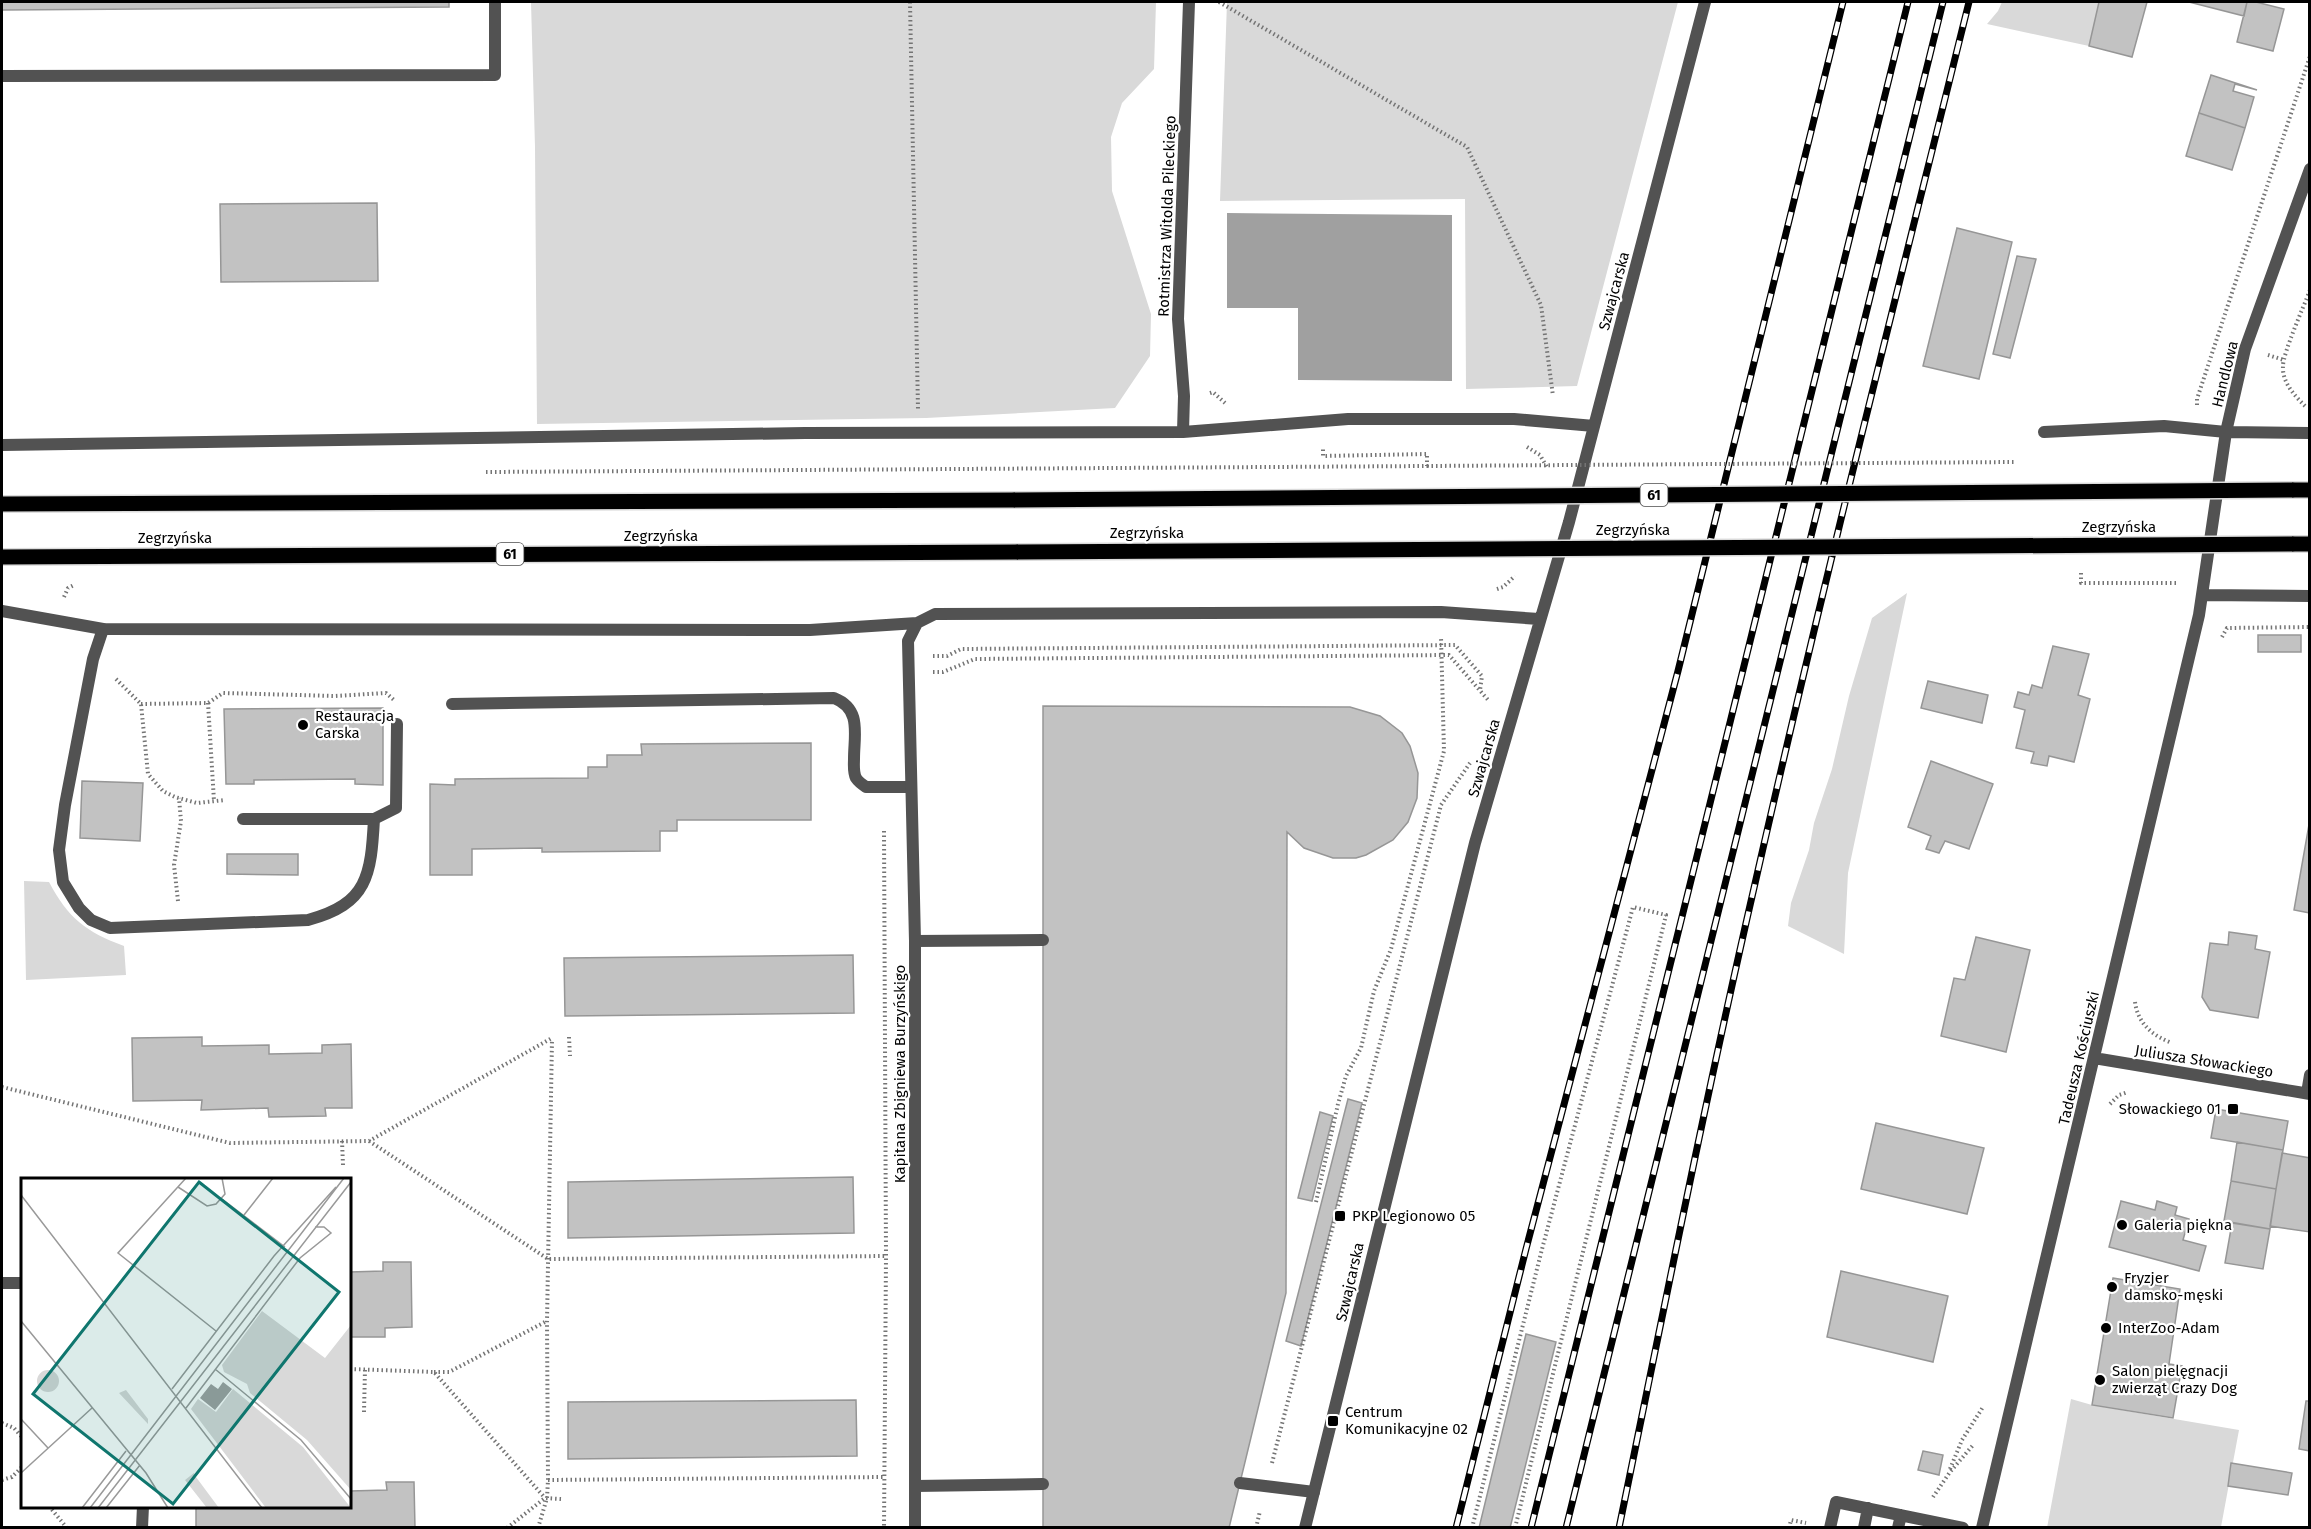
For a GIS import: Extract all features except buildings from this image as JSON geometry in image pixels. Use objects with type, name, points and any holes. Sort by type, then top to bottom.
[{"type":"main road","name":"61","points":[[2,504],[1015,500],[2310,490]]},
{"type":"main road","name":"Zegrzyńska","points":[[2,557],[2310,544]]},
{"type":"street","points":[[2,76],[495,75],[495,2]]},
{"type":"street","name":"Rotmistrza Witolda Pileckiego","points":[[1183,432],[1184,396],[1178,319],[1189,2]]},
{"type":"street","name":"Szwajcarska","points":[[1305,1527],[1475,843],[1569,522],[1705,2]]},
{"type":"street","name":"Handlowa","points":[[2203,596],[2226,432],[2245,349],[2310,169]]},
{"type":"street","points":[[2,445],[918,433],[1183,432],[1348,418],[1514,419],[1594,426]]},
{"type":"street","points":[[2044,432],[2164,426],[2226,432],[2310,433]]},
{"type":"street","points":[[2203,596],[2310,596]]},
{"type":"street","name":"Tadeusza Kościuszki","points":[[1982,1527],[2203,596]]},
{"type":"street","points":[[2,610],[103,629],[810,630],[917,623],[935,614],[1441,612],[1539,620]]},
{"type":"street","name":"Kapitana Zbigniewa Burzyńskigo","points":[[915,1527],[915,941],[908,641],[917,623]]},
{"type":"street","points":[[103,629],[92,666],[65,805],[59,850],[63,882],[79,908],[91,920],[110,928],[308,920],[330,914],[349,902],[365,882],[372,860],[374,819]]},
{"type":"street","points":[[452,704],[834,698],[844,702],[852,711],[855,720],[854,768],[856,778],[866,787],[911,787]]},
{"type":"street","points":[[243,819],[374,819],[396,808],[397,724]]},
{"type":"street","points":[[915,941],[1043,940]]},
{"type":"street","name":"Juliusza Słowackiego","points":[[2094,1058],[2308,1094]]},
{"type":"street","points":[[2308,1094],[2310,1075]]},
{"type":"street","points":[[2,1283],[21,1283]]},
{"type":"street","points":[[1240,1483],[1314,1492]]},
{"type":"street","points":[[915,1486],[1043,1484]]},
{"type":"street","points":[[1830,1527],[1836,1502],[1963,1527]]},
{"type":"street","points":[[142,1527],[143,1508]]},
{"type":"street","points":[[1864,1527],[1868,1508]]},
{"type":"street","points":[[1898,1527],[1901,1515]]},
{"type":"path","points":[[910,2],[918,433]]},
{"type":"path","points":[[1219,2],[1467,147],[1541,305],[1554,405]]},
{"type":"path","points":[[2198,429],[2197,399],[2310,56]]},
{"type":"path","points":[[2309,411],[2292,392],[2285,379],[2283,364],[2310,290]]},
{"type":"path","points":[[1323,449],[1323,456],[1427,454],[1427,466]]},
{"type":"path","points":[[478,472],[1924,462]]},
{"type":"path","points":[[2081,572],[2080,583],[2177,583]]},
{"type":"path","points":[[2220,640],[2227,628],[2310,627]]},
{"type":"path","points":[[928,656],[947,656],[961,650],[1455,645],[1482,676],[1479,690]]},
{"type":"path","points":[[925,672],[943,672],[975,659],[1449,655],[1489,700],[1487,708]]},
{"type":"path","points":[[1316,1202],[1338,1104],[1346,1076],[1361,1048],[1374,991],[1391,949],[1444,751],[1441,656]]},
{"type":"path","points":[[92,666],[120,681],[141,704],[148,774],[163,790],[179,798],[197,802],[240,798],[243,819]]},
{"type":"path","points":[[141,704],[208,703],[223,693],[335,696],[386,693],[394,700],[397,724]]},
{"type":"path","points":[[208,703],[214,801]]},
{"type":"path","points":[[1256,1527],[1441,806],[1472,760]]},
{"type":"path","points":[[179,798],[181,820],[174,865],[180,925]]},
{"type":"path","points":[[884,827],[886,1256],[884,1527]]},
{"type":"path","points":[[1472,1527],[1541,1253],[1633,907],[1666,915],[1515,1527]]},
{"type":"path","points":[[2134,994],[2136,1009],[2144,1024],[2155,1036],[2173,1043]]},
{"type":"path","points":[[569,1037],[570,1056]]},
{"type":"path","points":[[2,1086],[230,1143],[369,1141],[552,1038],[547,1321],[548,1480],[538,1527]]},
{"type":"path","points":[[2107,1113],[2110,1103],[2119,1095],[2131,1090]]},
{"type":"path","points":[[369,1141],[548,1259],[886,1256]]},
{"type":"path","points":[[342,1142],[343,1166]]},
{"type":"path","points":[[351,1369],[449,1372],[547,1321]]},
{"type":"path","points":[[364,1412],[365,1369]]},
{"type":"path","points":[[434,1372],[546,1498]]},
{"type":"path","points":[[1950,1472],[1962,1440],[1986,1401]]},
{"type":"path","points":[[2,1423],[21,1432]]},
{"type":"path","points":[[1917,1518],[1950,1472],[1977,1441]]},
{"type":"path","points":[[2,1480],[21,1474]]},
{"type":"path","points":[[548,1480],[884,1477]]},
{"type":"path","points":[[507,1527],[546,1498],[561,1499]]},
{"type":"path","points":[[51,1508],[67,1527]]},
{"type":"path","points":[[1789,1527],[1791,1520]]},
{"type":"path","points":[[1800,1522],[1803,1527]]},
{"type":"shaded area","points":[[531,2],[1156,2],[1154,69],[1122,103],[1111,137],[1112,191],[1151,314],[1150,356],[1115,408],[926,418],[537,424],[535,147]]},
{"type":"shaded area","points":[[1227,2],[1678,2],[1577,386],[1466,389],[1465,199],[1220,201]]},
{"type":"shaded area","points":[[2002,2],[2099,2],[2089,46],[1987,24]]},
{"type":"shaded area","points":[[1227,213],[1452,215],[1452,381],[1298,380],[1298,308],[1227,308]]},
{"type":"shaded area","points":[[1907,593],[1848,873],[1844,954],[1788,926],[1791,903],[1809,850],[1814,823],[1832,769],[1849,696],[1872,618]]},
{"type":"shaded area","points":[[24,881],[49,882],[63,905],[79,922],[99,935],[124,946],[126,975],[26,980]]},
{"type":"shaded area","points":[[2071,1399],[2092,1405],[2239,1430],[2221,1527],[2047,1528]]},
{"type":"railway","points":[[1456,1528],[1526,1249],[1678,671],[1843,2]]},
{"type":"railway","points":[[1531,1528],[1908,2]]},
{"type":"railway","points":[[1566,1528],[1943,2]]},
{"type":"railway","points":[[1619,1528],[1701,1128],[1779,777],[1969,2]]},
{"type":"place","name":"Restauracja Carska","points":[[303,725]]},
{"type":"place","name":"Słowackiego 01","points":[[2233,1109]]},
{"type":"place","name":"PKP Legionowo 05","points":[[1340,1216]]},
{"type":"place","name":"Galeria piękna","points":[[2122,1225]]},
{"type":"place","name":"Fryzjer damsko-męski","points":[[2112,1287]]},
{"type":"place","name":"InterZoo-Adam","points":[[2106,1328]]},
{"type":"place","name":"Salon pielęgnacji zwierząt Crazy Dog","points":[[2100,1380]]},
{"type":"place","name":"Centrum Komunikacyjne 02","points":[[1333,1421]]}]
